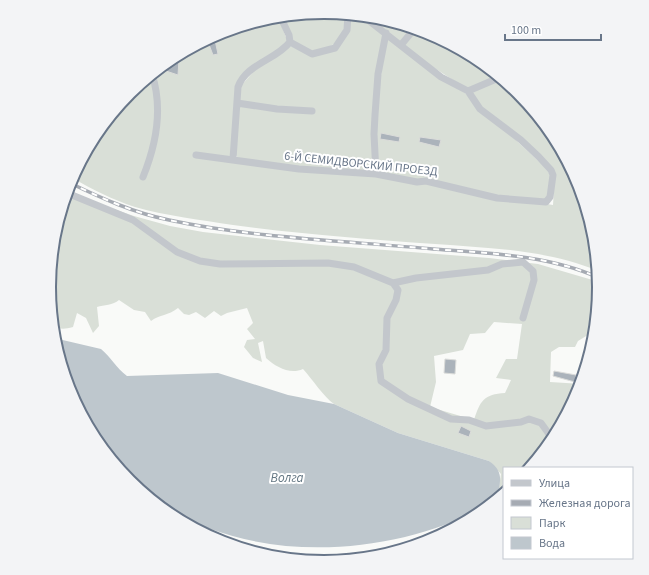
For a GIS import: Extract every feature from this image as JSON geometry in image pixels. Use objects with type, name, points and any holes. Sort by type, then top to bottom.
[{"type":"street","points":[[290,42],[312,54],[335,48],[347,30],[348,20]]},
{"type":"street","points":[[283,22],[289,35],[290,42]]},
{"type":"street","points":[[373,23],[441,77],[468,91],[495,80]]},
{"type":"street","points":[[376,174],[375,121],[378,74],[386,33]]},
{"type":"street","points":[[401,45],[411,33]]},
{"type":"street","points":[[233,159],[240,81],[259,64],[269,59],[290,42]]},
{"type":"street","points":[[143,177],[151,157],[159,106],[157,88],[154,80]]},
{"type":"street","name":"6-Й СЕМИДВОРСКИЙ ПРОЕЗД","points":[[196,155],[299,169],[376,174],[417,182],[426,181],[497,198],[546,202],[550,197],[551,170],[521,140],[480,109],[468,91]]},
{"type":"street","points":[[237,103],[277,109],[312,111]]},
{"type":"street","points":[[72,195],[133,220],[177,252],[200,261],[220,264],[328,263],[354,267],[393,283],[398,290],[396,300],[388,318],[386,350],[379,364],[381,381],[408,399],[451,419],[470,420],[486,426],[521,422],[529,419],[541,423],[548,433],[551,432]]},
{"type":"street","points":[[393,283],[416,278],[488,270],[502,264],[523,262],[533,270],[534,280],[524,318]]},
{"type":"green space","points":[[324,19],[345,20],[344,31],[341,37],[338,41],[328,47],[313,53],[294,42],[284,22]]},
{"type":"green space","points":[[347,20],[369,23],[383,34],[372,172],[299,168],[238,158],[236,155],[240,87],[254,71],[291,46],[308,54],[337,49]]},
{"type":"green space","points":[[280,23],[288,42],[239,81],[232,154],[229,157],[427,183],[553,205],[555,173],[482,108],[472,92],[496,81],[538,124],[557,153],[573,185],[579,201],[588,235],[592,269],[559,258],[518,251],[360,238],[233,225],[147,210],[135,207],[103,194],[78,181],[92,153],[111,124],[147,86],[175,64],[222,39],[255,28]]},
{"type":"green space","points":[[377,24],[427,39],[459,55],[494,79],[467,88],[425,62]]},
{"type":"green space","points":[[386,37],[465,93],[547,169],[551,178],[546,200],[497,196],[378,171],[376,114]]},
{"type":"green space","points":[[73,192],[99,204],[134,216],[170,226],[203,232],[320,245],[489,258],[538,264],[593,280],[591,323],[589,334],[578,341],[575,347],[559,347],[551,352],[550,382],[575,384],[573,390],[548,437],[526,465],[524,467],[503,467],[503,488],[498,492],[501,474],[489,461],[398,433],[334,404],[303,369],[298,371],[288,371],[266,358],[263,341],[258,343],[262,362],[253,358],[244,347],[247,340],[255,339],[247,329],[253,323],[247,308],[221,316],[214,311],[205,318],[196,312],[189,315],[184,314],[178,308],[151,321],[145,312],[134,310],[119,300],[111,304],[97,307],[99,326],[93,333],[86,318],[77,313],[73,327],[59,328],[58,323],[56,288],[58,252],[65,218]],"holes":[[[494,322],[522,324],[517,359],[506,359],[496,378],[511,380],[505,393],[492,395],[484,400],[478,408],[474,420],[430,407],[436,382],[434,356],[463,350],[470,334],[485,333]]]},
{"type":"water","name":"Волга","points":[[61,340],[101,349],[127,376],[218,373],[288,395],[334,404],[398,433],[489,461],[494,465],[500,474],[499,492],[470,514],[445,525],[388,541],[330,547],[271,544],[215,531],[179,513],[161,501],[123,465],[111,451],[92,422],[76,390]]},
{"type":"building","points":[[262,27],[243,32],[255,28]]},
{"type":"building","points":[[215,42],[218,54],[213,55],[209,45]]},
{"type":"building","points":[[179,62],[178,75],[166,70]]},
{"type":"building","points":[[381,133],[400,137],[399,142],[380,139]]},
{"type":"building","points":[[420,137],[441,140],[439,147],[419,142]]},
{"type":"building","points":[[445,359],[456,360],[455,374],[444,373]]},
{"type":"building","points":[[554,371],[576,375],[575,382],[553,376]]},
{"type":"building","points":[[461,426],[471,431],[469,437],[458,433]]},
{"type":"railway","points":[[76,186],[130,209],[156,217],[201,226],[267,235],[518,256],[560,264],[592,275]]}]
